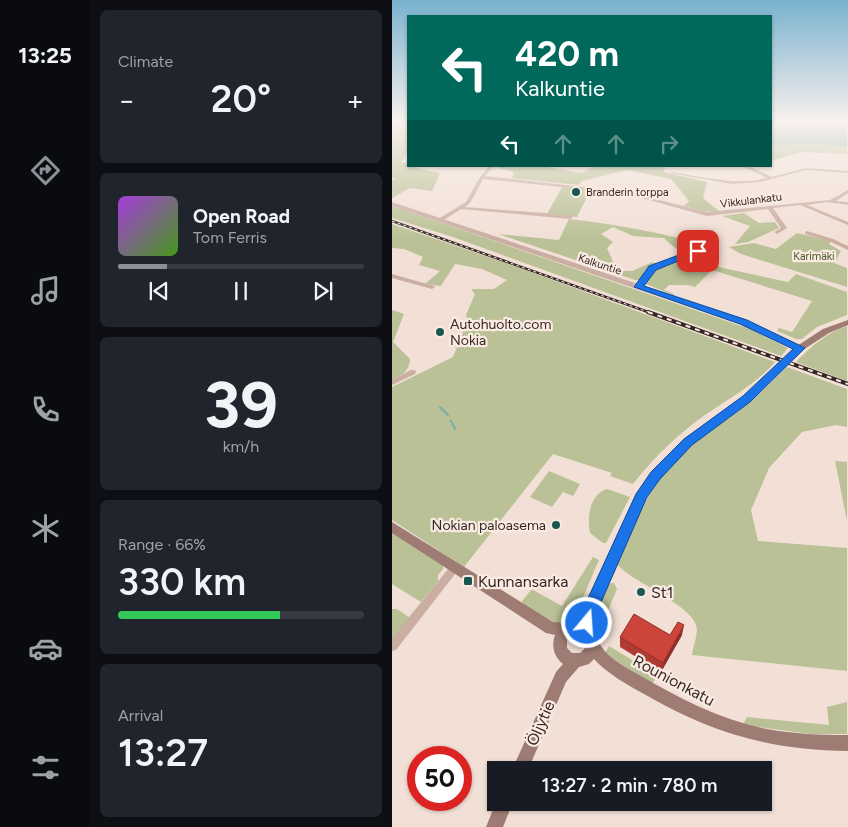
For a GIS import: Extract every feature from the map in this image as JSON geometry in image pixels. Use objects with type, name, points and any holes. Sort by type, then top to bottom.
[{"type":"main road","points":[[392,527],[576,644],[642,494],[656,476],[688,442],[746,399],[797,351],[826,331],[848,322]]},
{"type":"main road","name":"Rounionkatu","points":[[576,644],[674,704],[725,726],[793,742],[848,743]]},
{"type":"main road","name":"Öljytie","points":[[524,761],[576,644]]},
{"type":"main road","points":[[494,827],[501,811]]},
{"type":"street","points":[[440,220],[468,203],[482,176],[491,167]]},
{"type":"street","points":[[747,167],[771,178]]},
{"type":"street","points":[[672,173],[732,183],[771,178],[806,169],[848,172]]},
{"type":"street","name":"Vikkulankatu","points":[[482,176],[627,193],[707,214],[832,201],[848,204]]},
{"type":"street","points":[[832,201],[848,191]]},
{"type":"street","name":"Kalkuntie","points":[[392,204],[743,322],[797,351]]},
{"type":"street","points":[[799,204],[848,224]]},
{"type":"street","points":[[769,207],[784,228],[776,232]]},
{"type":"street","points":[[462,208],[570,218]]},
{"type":"street","points":[[807,233],[831,240],[848,248]]},
{"type":"street","points":[[638,287],[652,268],[714,247]]},
{"type":"street","points":[[392,276],[432,287]]},
{"type":"street","points":[[392,383],[412,372]]},
{"type":"street","points":[[392,646],[456,566]]},
{"type":"green space","points":[[392,162],[401,162],[407,164],[407,167],[440,173],[432,191],[410,188],[392,198],[392,180],[395,179],[392,177]]},
{"type":"green space","points":[[546,167],[582,173],[592,167],[666,167],[663,172],[707,182],[703,198],[720,212],[703,211],[684,206],[689,201],[671,179],[627,170],[582,181],[578,185],[512,178],[514,172],[499,168]]},
{"type":"green space","points":[[562,187],[591,189],[577,217],[547,214]]},
{"type":"green space","points":[[392,206],[750,329],[788,348],[781,356],[453,237],[392,218]]},
{"type":"green space","points":[[744,213],[759,223],[775,222],[779,228],[748,242],[735,244],[750,226],[722,216]]},
{"type":"green space","points":[[569,219],[603,223],[654,233],[704,244],[706,247],[693,251],[683,251],[664,238],[633,236],[613,227],[601,234],[613,242],[607,248],[617,271],[632,271],[653,262],[656,264],[645,270],[640,280],[635,280],[498,234],[559,240]]},
{"type":"green space","points":[[392,224],[520,268],[775,362],[751,384],[685,430],[649,465],[633,484],[610,476],[612,473],[553,454],[464,567],[392,520],[392,387],[453,357],[468,320],[466,315],[475,294],[471,289],[494,289],[507,280],[482,269],[455,264],[441,286],[425,284],[440,271],[419,265],[423,257],[404,249],[392,248]]},
{"type":"green space","name":"Karimäki","points":[[797,233],[831,241],[829,244],[841,251],[834,263],[847,268],[847,287],[741,254],[729,247],[754,243],[776,249]]},
{"type":"green space","points":[[686,256],[723,268],[788,282],[796,274],[847,292],[847,315],[817,327],[802,339],[796,339],[777,331],[779,328],[792,332],[812,301],[712,270],[695,287],[669,285],[664,290],[673,295],[646,284],[651,272]]},
{"type":"green space","points":[[392,310],[404,314],[393,342],[410,359],[407,370],[392,380]]},
{"type":"green space","points":[[847,326],[847,381],[796,362],[820,341],[833,332]]},
{"type":"green space","points":[[787,367],[847,389],[847,427],[836,425],[802,432],[769,468],[751,510],[758,541],[847,548],[847,671],[692,655],[697,629],[694,620],[675,603],[636,579],[617,564],[617,559],[649,495],[663,475],[703,434],[760,393]]},
{"type":"green space","points":[[835,461],[847,462],[847,521]]},
{"type":"green space","points":[[549,471],[580,484],[573,496],[563,492],[552,507],[530,497]]},
{"type":"green space","points":[[607,489],[630,497],[606,543],[603,543],[590,533],[589,514],[596,496]]},
{"type":"green space","points":[[392,532],[443,565],[443,569],[438,575],[438,581],[421,602],[392,584]]},
{"type":"green space","points":[[593,557],[599,560],[584,595],[575,612],[563,625],[555,623],[523,604],[522,601],[533,590],[562,606]]},
{"type":"green space","points":[[614,583],[617,589],[602,624],[592,621],[608,585]]},
{"type":"green space","points":[[392,609],[397,609],[410,618],[392,641]]},
{"type":"green space","points":[[609,646],[657,675],[653,683],[649,684],[604,655]]},
{"type":"green space","points":[[847,702],[847,734],[810,734],[743,725],[747,717],[829,725],[827,707]]},
{"type":"building","points":[[634,614],[670,635],[678,622],[684,625],[663,663],[620,637]]},
{"type":"waterway","points":[[440,407],[448,415]]},
{"type":"waterway","points":[[451,421],[455,429]]},
{"type":"railway","points":[[392,221],[651,313]]},
{"type":"railway","points":[[648,312],[848,384]]},
{"type":"place","name":"Branderin torppa","points":[[576,192]]},
{"type":"place","name":"Autohuolto.com Nokia","points":[[440,332]]},
{"type":"place","name":"Nokian paloasema","points":[[556,525]]},
{"type":"place","name":"Kunnansarka","points":[[468,581]]},
{"type":"place","name":"St1","points":[[641,592]]},
{"type":"route","points":[[587,623],[591,609],[642,494],[668,462],[688,442],[758,390],[800,348],[743,322],[638,287],[652,268],[698,251]]}]
